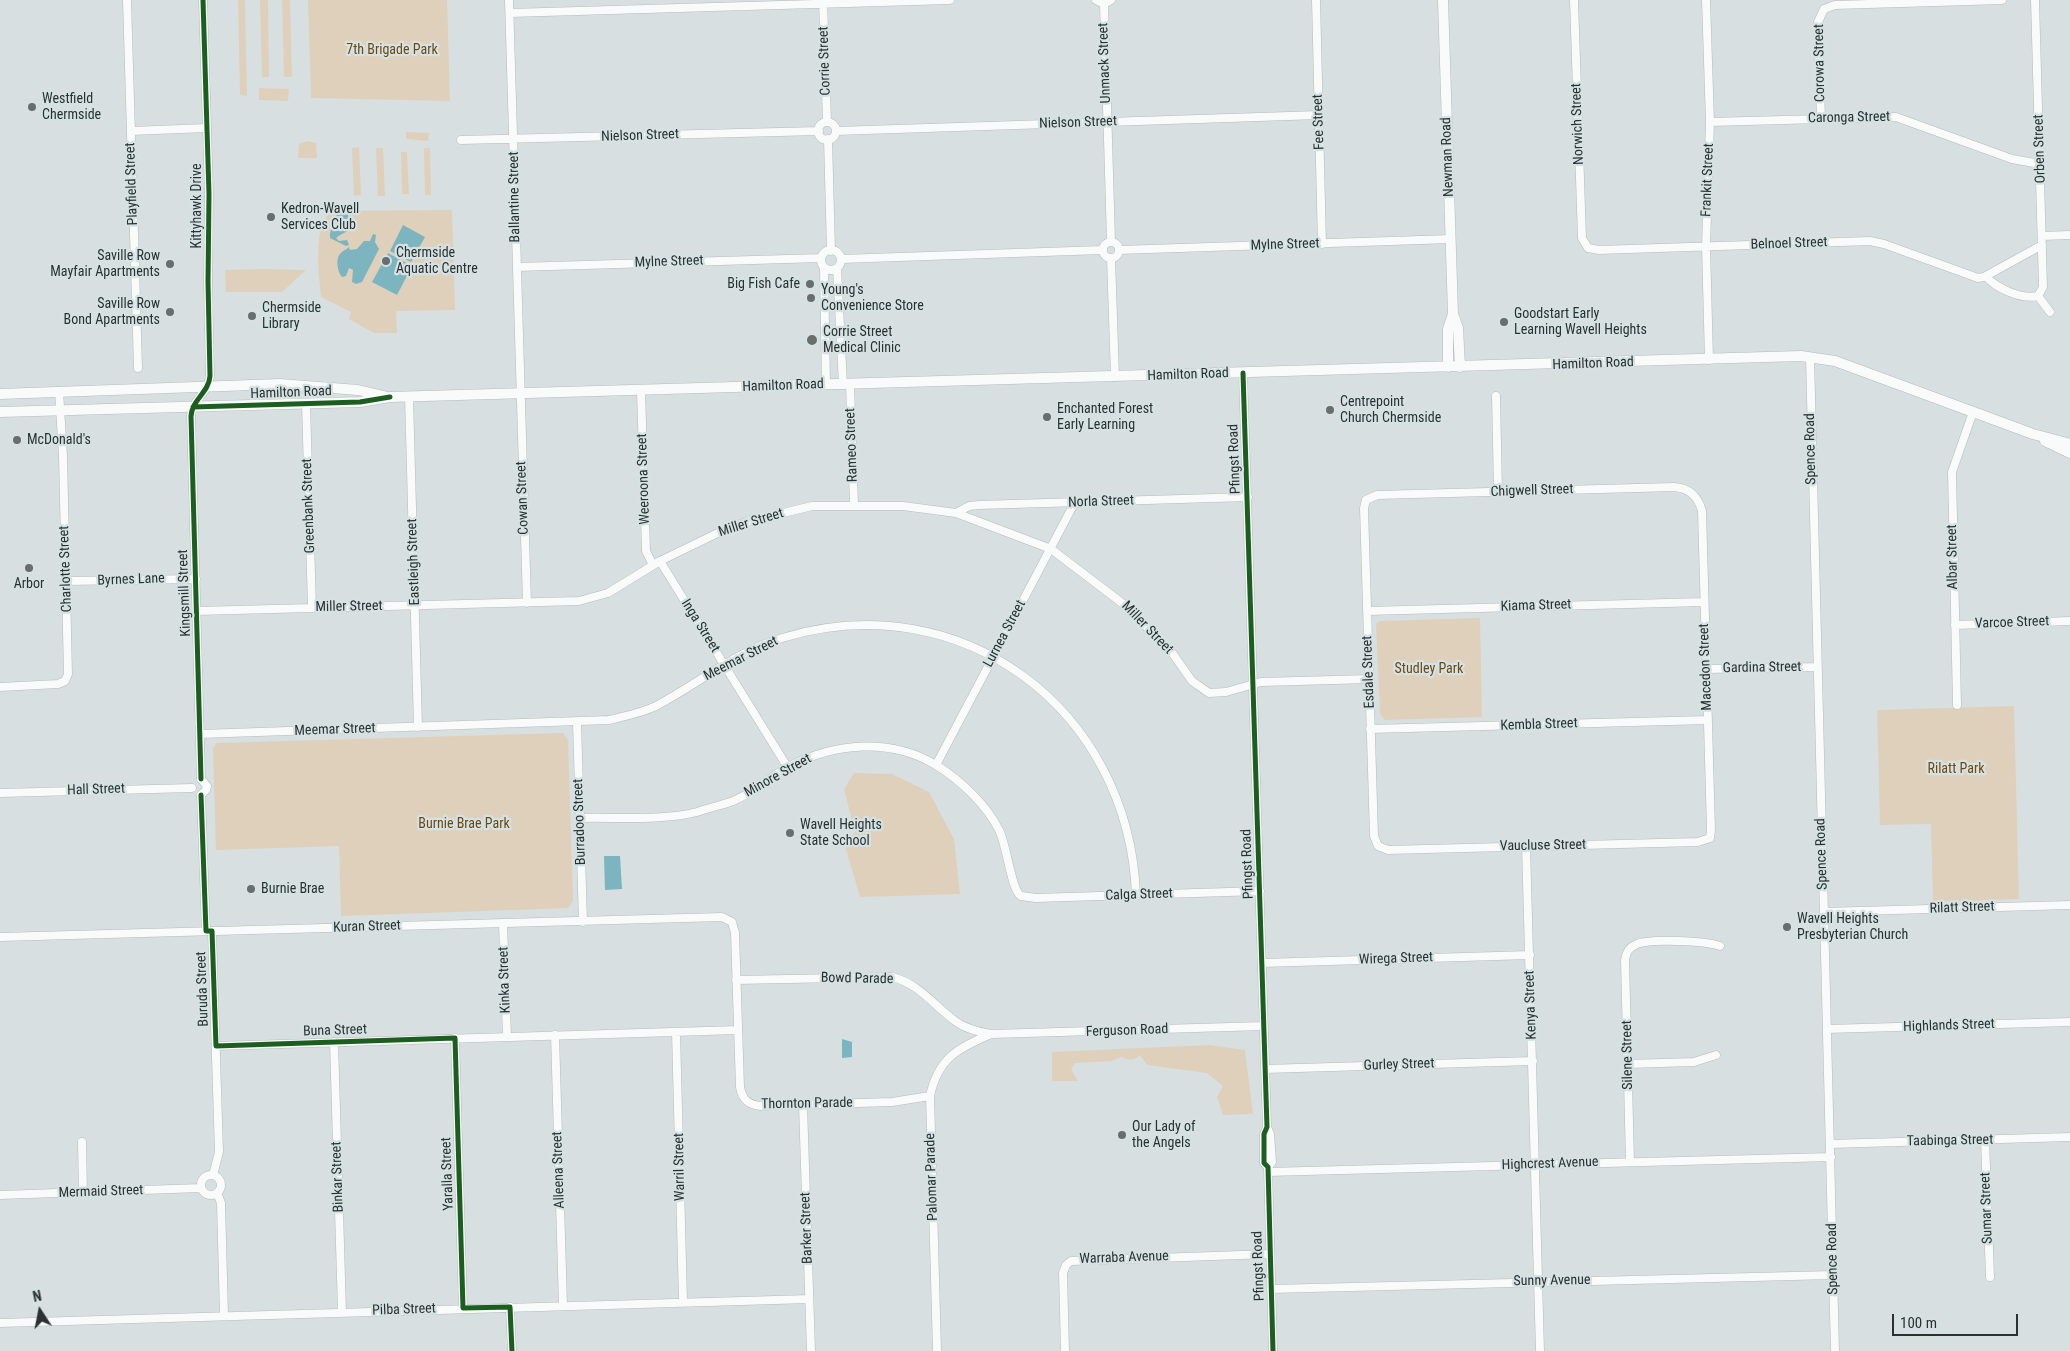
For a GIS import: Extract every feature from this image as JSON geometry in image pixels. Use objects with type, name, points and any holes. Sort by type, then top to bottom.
[{"type":"main road","name":"Newman Road","points":[[1443,0],[1453,314],[1458,328],[1460,367]]},
{"type":"main road","name":"Newman Road","points":[[1448,367],[1448,329],[1453,314]]},
{"type":"main road","name":"Hamilton Road","points":[[0,412],[360,402],[390,397],[1810,357],[1849,366],[2033,434],[2070,444]]},
{"type":"main road","name":"Hamilton Road","points":[[0,394],[294,385],[358,390],[390,397]]},
{"type":"main road","name":"Hamilton Road","points":[[2033,434],[2070,452]]},
{"type":"street","name":"Playfield Street","points":[[127,0],[138,368]]},
{"type":"street","name":"Kittyhawk Drive","points":[[203,0],[207,128],[210,376],[208,387]]},
{"type":"street","name":"Ballantine Street","points":[[509,0],[521,394]]},
{"type":"street","points":[[510,13],[823,2],[950,0]]},
{"type":"street","name":"Fee Street","points":[[1316,0],[1322,244]]},
{"type":"street","name":"Norwich Street","points":[[1574,0],[1582,238],[1586,247]]},
{"type":"street","name":"Frankit Street","points":[[1706,0],[1710,122],[1706,246],[1709,360]]},
{"type":"street","name":"Corowa Street","points":[[1821,118],[1818,22],[1824,9],[1835,5],[2002,0]]},
{"type":"street","name":"Orben Street","points":[[2035,0],[2043,287],[2038,296]]},
{"type":"street","name":"Unmack Street","points":[[1103,1],[1111,242]]},
{"type":"street","name":"Corrie Street","points":[[823,2],[827,122]]},
{"type":"street","name":"Nielson Street","points":[[836,131],[1319,115]]},
{"type":"street","name":"Caronga Street","points":[[1710,122],[1896,117],[2023,162],[2040,164]]},
{"type":"street","points":[[827,122],[834,126],[836,131],[834,136],[828,139],[822,138],[819,131],[820,126],[827,122]]},
{"type":"street","points":[[131,131],[207,128]]},
{"type":"street","name":"Nielson Street","points":[[461,140],[819,131]]},
{"type":"street","points":[[828,139],[831,251]]},
{"type":"street","points":[[2042,236],[2070,235]]},
{"type":"street","name":"Mylne Street","points":[[1119,250],[1451,239]]},
{"type":"street","name":"Belnoel Street","points":[[1586,247],[1599,250],[1870,241],[1884,244],[1973,277],[1986,276],[1993,284],[2026,296],[2038,296]]},
{"type":"street","points":[[1111,242],[1116,243],[1119,250],[1118,255],[1111,258],[1106,257],[1102,250],[1106,243],[1111,242]]},
{"type":"street","points":[[1986,276],[2042,245]]},
{"type":"street","points":[[840,259],[1102,250]]},
{"type":"street","points":[[826,385],[824,268],[821,258],[825,253],[831,251],[837,253],[840,259],[837,268],[846,385]]},
{"type":"street","name":"Mylne Street","points":[[517,267],[821,258]]},
{"type":"street","points":[[1111,258],[1115,377]]},
{"type":"street","points":[[824,268],[832,270],[837,268]]},
{"type":"street","points":[[2038,296],[2050,312]]},
{"type":"street","name":"Spence Road","points":[[1810,357],[1835,1351]]},
{"type":"street","name":"Pfingst Road","points":[[1243,373],[1267,1127],[1270,1134],[1272,1162],[1268,1169],[1273,1351]]},
{"type":"street","name":"Rameo Street","points":[[846,385],[854,505]]},
{"type":"street","points":[[193,407],[208,387]]},
{"type":"street","name":"Charlotte Street","points":[[0,687],[55,685],[67,678],[69,670],[59,391]]},
{"type":"street","name":"Weeroona Street","points":[[641,391],[646,551],[653,565]]},
{"type":"street","name":"Cowan Street","points":[[521,394],[527,603]]},
{"type":"street","points":[[1496,396],[1498,492]]},
{"type":"street","name":"Eastleigh Street","points":[[409,397],[418,727]]},
{"type":"street","name":"Greenbank Street","points":[[306,404],[312,608]]},
{"type":"street","name":"Kingsmill Street","points":[[193,407],[191,416],[201,779]]},
{"type":"street","name":"Albar Street","points":[[1957,705],[1952,472],[1974,412]]},
{"type":"street","name":"Chigwell Street","points":[[1368,498],[1377,494],[1674,487],[1686,489],[1694,496]]},
{"type":"street","name":"Macedon Street","points":[[1694,496],[1702,510],[1712,830],[1708,840]]},
{"type":"street","name":"Norla Street","points":[[956,513],[974,505],[1248,498]]},
{"type":"street","name":"Esdale Street","points":[[1368,498],[1364,508],[1370,729],[1374,836],[1378,846]]},
{"type":"street","name":"Lurnea Street","points":[[936,766],[1075,502]]},
{"type":"street","name":"Miller Street","points":[[197,611],[579,601],[613,590],[660,561],[724,530],[746,522],[812,506],[903,506],[956,513],[1050,549],[1126,606],[1173,654],[1192,682],[1210,693],[1220,694],[1261,682],[1370,678]]},
{"type":"street","name":"Inga Street","points":[[660,561],[788,768]]},
{"type":"street","name":"Byrnes Lane","points":[[67,581],[196,579]]},
{"type":"street","name":"Kiama Street","points":[[1367,611],[1704,602]]},
{"type":"street","name":"Varcoe Street","points":[[1955,625],[2070,621]]},
{"type":"street","name":"Meemar Street","points":[[200,734],[609,720],[656,706],[724,665],[766,643],[782,637],[834,626],[885,625],[935,634],[972,647],[993,658],[1041,690],[1080,731],[1112,786],[1126,827],[1136,895]]},
{"type":"street","name":"Gardina Street","points":[[1706,669],[1817,666]]},
{"type":"street","name":"Kembla Street","points":[[1370,729],[1708,720]]},
{"type":"street","name":"Burradoo Street","points":[[577,722],[583,922]]},
{"type":"street","name":"Minore Street","points":[[580,818],[687,814],[734,800],[788,768],[820,753],[866,746],[904,751],[936,766],[963,786],[984,808],[999,830],[1008,855],[1014,889],[1018,895]]},
{"type":"street","points":[[201,795],[194,792],[192,788],[194,781],[201,779],[206,783],[207,788],[201,795],[209,931]]},
{"type":"street","name":"Hall Street","points":[[0,793],[192,788]]},
{"type":"street","name":"Vaucluse Street","points":[[1378,846],[1388,850],[1698,842],[1708,840]]},
{"type":"street","name":"Kenya Street","points":[[1526,846],[1540,1351]]},
{"type":"street","name":"Calga Street","points":[[1018,895],[1030,898],[1260,891]]},
{"type":"street","name":"Rilatt Street","points":[[1824,912],[2070,905]]},
{"type":"street","name":"Kuran Street","points":[[0,937],[720,917],[732,922]]},
{"type":"street","name":"Thornton Parade","points":[[732,922],[736,940],[740,1087],[745,1100],[756,1106],[803,1105],[892,1102],[930,1096]]},
{"type":"street","name":"Kinka Street","points":[[503,923],[507,1037]]},
{"type":"street","name":"Buruda Street","points":[[209,931],[216,1046],[219,1155],[213,1174]]},
{"type":"street","points":[[1623,942],[1629,949],[1643,943],[1704,941],[1720,946]]},
{"type":"street","name":"Silene Street","points":[[1629,949],[1625,960],[1630,1162]]},
{"type":"street","name":"Wirega Street","points":[[1262,963],[1530,955]]},
{"type":"street","name":"Bowd Parade","points":[[736,980],[892,977],[916,986],[956,1022],[974,1031],[991,1034]]},
{"type":"street","name":"Highlands Street","points":[[1827,1029],[2070,1022]]},
{"type":"street","name":"Ferguson Road","points":[[991,1034],[1264,1026]]},
{"type":"street","name":"Buna Street","points":[[216,1046],[738,1030]]},
{"type":"street","name":"Warril Street","points":[[676,1032],[683,1301]]},
{"type":"street","name":"Palomar Parade","points":[[937,1351],[930,1096],[938,1072],[949,1057],[965,1045],[991,1034]]},
{"type":"street","name":"Alleena Street","points":[[555,1035],[563,1305]]},
{"type":"street","name":"Yaralla Street","points":[[455,1038],[463,1308]]},
{"type":"street","name":"Binkar Street","points":[[334,1042],[342,1312]]},
{"type":"street","points":[[1628,1064],[1694,1062],[1716,1055]]},
{"type":"street","name":"Gurley Street","points":[[1265,1069],[1533,1061]]},
{"type":"street","name":"Barker Street","points":[[803,1105],[811,1351]]},
{"type":"street","name":"Taabinga Street","points":[[1830,1144],[2070,1137]]},
{"type":"street","name":"Sumar Street","points":[[1984,1140],[1990,1277]]},
{"type":"street","points":[[82,1142],[83,1192]]},
{"type":"street","name":"Highcrest Avenue","points":[[1268,1169],[1535,1165],[1831,1157]]},
{"type":"street","points":[[213,1174],[221,1181],[221,1187],[217,1193],[208,1194],[201,1188],[203,1178],[213,1174]]},
{"type":"street","name":"Mermaid Street","points":[[0,1195],[201,1188]]},
{"type":"street","points":[[217,1193],[221,1203],[224,1315]]},
{"type":"street","name":"Warraba Avenue","points":[[1065,1351],[1063,1273],[1070,1261],[1270,1254]]},
{"type":"street","name":"Sunny Avenue","points":[[1271,1289],[1833,1275]]},
{"type":"street","name":"Pilba Street","points":[[0,1323],[809,1298]]},
{"type":"street","points":[[510,1307],[512,1351]]},
{"type":"green space","points":[[238,0],[245,0],[247,96],[240,95]]},
{"type":"green space","points":[[260,0],[268,0],[269,77],[262,77]]},
{"type":"green space","points":[[282,0],[290,0],[292,77],[284,77]]},
{"type":"green space","name":"7th Brigade Park","points":[[308,0],[447,0],[450,101],[311,98]]},
{"type":"green space","points":[[259,88],[289,89],[288,101],[259,100]]},
{"type":"green space","points":[[406,132],[429,133],[428,141],[406,139]]},
{"type":"green space","points":[[307,141],[316,143],[317,158],[298,158],[299,144]]},
{"type":"green space","points":[[359,147],[361,195],[354,196],[352,148]]},
{"type":"green space","points":[[376,148],[383,148],[385,196],[378,196]]},
{"type":"green space","points":[[424,148],[430,148],[431,195],[425,195]]},
{"type":"green space","points":[[401,152],[407,152],[409,194],[402,194]]},
{"type":"green space","name":"Chermside Aquatic Centre","points":[[452,210],[455,310],[396,311],[397,333],[374,333],[349,319],[351,312],[321,297],[318,264],[319,239],[326,218],[332,211]]},
{"type":"green space","points":[[225,270],[306,270],[282,292],[226,292]]},
{"type":"green space","name":"Studley Park","points":[[1480,618],[1482,717],[1385,720],[1380,714],[1376,624],[1380,621]]},
{"type":"green space","name":"Rilatt Park","points":[[2014,706],[2019,899],[1933,902],[1931,824],[1880,825],[1877,710]]},
{"type":"green space","name":"Burnie Brae Park","points":[[563,733],[568,740],[573,901],[568,908],[341,916],[339,846],[216,850],[213,748],[217,743]]},
{"type":"green space","points":[[854,773],[892,774],[929,792],[954,839],[960,894],[860,897],[843,839],[855,833],[844,789]]},
{"type":"green space","points":[[1209,1045],[1245,1050],[1253,1114],[1223,1115],[1217,1097],[1223,1086],[1207,1073],[1147,1065],[1140,1055],[1131,1060],[1121,1057],[1112,1061],[1075,1063],[1071,1069],[1078,1081],[1052,1081],[1052,1052]]},
{"type":"water","points":[[342,212],[349,216],[350,226],[348,231],[336,238],[339,241],[347,240],[349,245],[346,246],[330,238],[337,214]]},
{"type":"water","points":[[403,225],[425,237],[411,262],[390,251]]},
{"type":"water","points":[[373,234],[376,235],[375,242],[379,249],[362,282],[356,284],[352,282],[353,270],[349,268],[346,276],[342,277],[339,272],[338,256],[349,247],[350,250],[357,249],[364,241],[370,241]]},
{"type":"water","points":[[388,253],[410,265],[407,270],[409,272],[397,295],[372,282]]},
{"type":"water","points":[[604,856],[620,856],[622,889],[605,890]]},
{"type":"water","points":[[842,1039],[852,1042],[852,1057],[842,1058]]},
{"type":"cycle path","points":[[201,779],[191,416],[194,405],[207,387],[210,376],[209,194],[203,0]]},
{"type":"cycle path","points":[[1243,373],[1267,1127],[1264,1134],[1264,1163],[1268,1167],[1273,1351]]},
{"type":"cycle path","points":[[193,407],[360,402],[390,397]]},
{"type":"cycle path","points":[[201,795],[206,931],[212,931],[216,1046],[455,1038],[463,1308],[510,1307],[512,1351]]},
{"type":"place","name":"Westfield Chermside","points":[[32,107]]},
{"type":"place","name":"Kedron-Wavell Services Club","points":[[271,217]]},
{"type":"place","name":"Chermside Aquatic Centre","points":[[386,261]]},
{"type":"place","name":"Saville Row Mayfair Apartments","points":[[170,264]]},
{"type":"place","name":"Big Fish Cafe","points":[[810,284]]},
{"type":"place","name":"Young's Convenience Store","points":[[811,298]]},
{"type":"place","name":"Saville Row Bond Apartments","points":[[170,312]]},
{"type":"place","name":"Chermside Library","points":[[252,316]]},
{"type":"place","name":"Goodstart Early Learning Wavell Heights","points":[[1504,322]]},
{"type":"place","name":"Corrie Street Medical Clinic","points":[[812,340]]},
{"type":"place","name":"Centrepoint Church Chermside","points":[[1330,410]]},
{"type":"place","name":"Enchanted Forest Early Learning","points":[[1047,417]]},
{"type":"place","name":"McDonald's","points":[[17,440]]},
{"type":"place","name":"Arbor","points":[[29,568]]},
{"type":"place","name":"Wavell Heights State School","points":[[790,833]]},
{"type":"place","name":"Burnie Brae","points":[[251,889]]},
{"type":"place","name":"Wavell Heights Presbyterian Church","points":[[1787,927]]},
{"type":"place","name":"Our Lady of the Angels","points":[[1122,1135]]}]
